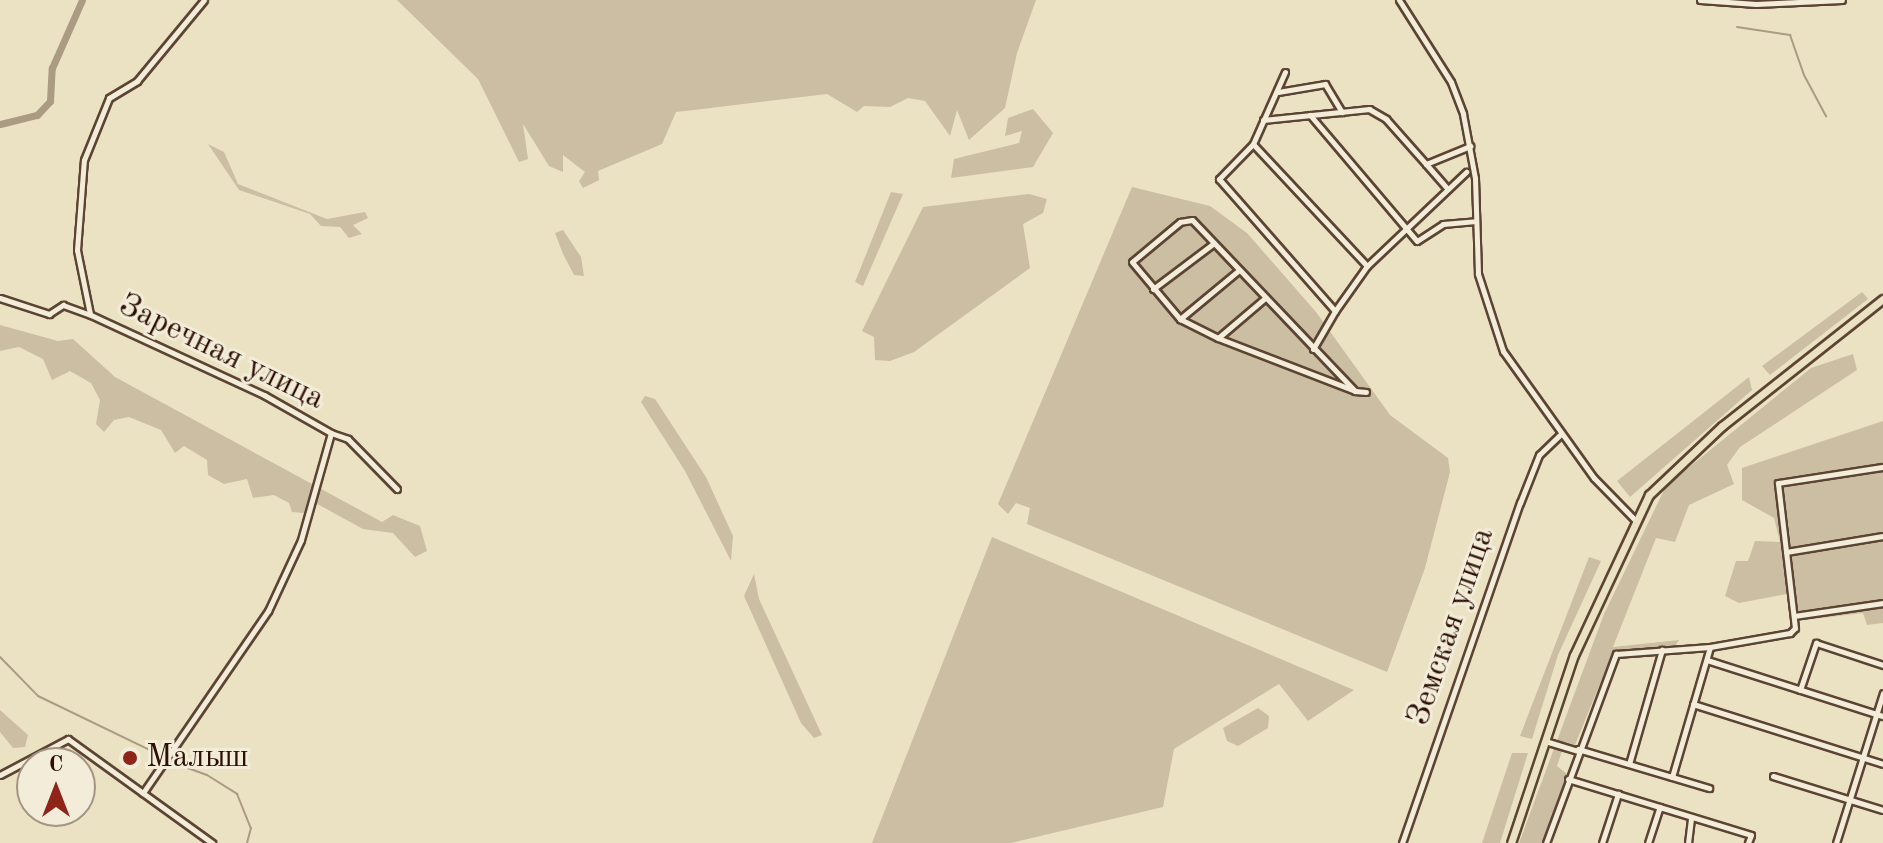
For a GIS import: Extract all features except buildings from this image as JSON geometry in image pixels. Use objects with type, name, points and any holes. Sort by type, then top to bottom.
[{"type":"main road","points":[[1511,843],[1574,655],[1634,519],[1669,471],[1883,299]]},
{"type":"street","points":[[91,315],[77,250],[84,160],[109,98],[137,81],[204,0]]},
{"type":"street","points":[[1700,0],[1756,4],[1842,0]]},
{"type":"street","points":[[1402,1],[1451,82],[1470,146],[1485,308],[1503,351],[1560,435],[1618,508],[1634,519]]},
{"type":"street","points":[[1285,72],[1253,144],[1219,179],[1220,184],[1335,311]]},
{"type":"street","points":[[1278,92],[1325,84],[1342,112]]},
{"type":"street","points":[[1263,120],[1369,109],[1386,119],[1448,189]]},
{"type":"street","points":[[1310,115],[1417,241],[1443,224],[1476,221]]},
{"type":"street","points":[[1253,144],[1367,266]]},
{"type":"street","points":[[1426,164],[1470,146]]},
{"type":"street","points":[[1313,349],[1367,266],[1466,172]]},
{"type":"street","points":[[1355,391],[1192,220],[1180,222],[1132,262],[1135,270],[1180,319],[1218,338],[1355,391],[1366,392]]},
{"type":"street","points":[[1153,289],[1214,243]]},
{"type":"street","points":[[1180,319],[1239,270]]},
{"type":"street","name":"Заречная улица","points":[[0,298],[49,314],[63,305],[91,315],[264,395],[331,433],[348,439],[397,489]]},
{"type":"street","points":[[1218,338],[1265,298]]},
{"type":"street","name":"Заречная улица","points":[[143,793],[192,729],[268,611],[301,540],[331,433]]},
{"type":"street","name":"Земская улица","points":[[1402,843],[1539,455],[1560,435]]},
{"type":"street","points":[[1546,843],[1577,750],[1616,654],[1710,647],[1790,633],[1795,628],[1779,482],[1883,467]]},
{"type":"street","points":[[1786,552],[1883,536]]},
{"type":"street","points":[[1794,616],[1883,603]]},
{"type":"street","points":[[1800,690],[1816,643],[1883,665]]},
{"type":"street","points":[[1672,777],[1710,647]]},
{"type":"street","points":[[1629,764],[1662,650]]},
{"type":"street","points":[[1707,660],[1883,716]]},
{"type":"street","points":[[1836,843],[1883,693]]},
{"type":"street","points":[[1693,704],[1883,764]]},
{"type":"street","points":[[0,775],[68,739],[212,843]]},
{"type":"street","points":[[1545,741],[1709,788]]},
{"type":"street","points":[[1773,776],[1883,810]]},
{"type":"street","points":[[1568,779],[1751,835],[1748,843]]},
{"type":"street","points":[[1602,843],[1618,794]]},
{"type":"street","points":[[1648,843],[1660,807]]},
{"type":"street","points":[[1688,843],[1691,817]]},
{"type":"shaded area","points":[[397,0],[1036,0],[1017,53],[1005,108],[969,140],[957,110],[950,136],[925,101],[908,98],[890,107],[864,106],[857,112],[827,94],[676,112],[662,144],[598,171],[599,180],[583,188],[579,181],[585,172],[563,155],[563,172],[549,166],[523,124],[528,159],[519,162],[478,79]]},
{"type":"shaded area","points":[[1033,109],[1053,133],[1033,167],[951,178],[954,159],[1019,143],[1022,131],[1005,136],[1008,118]]},
{"type":"shaded area","points":[[208,144],[224,152],[238,184],[327,219],[365,212],[368,218],[353,225],[362,234],[349,238],[340,227],[321,226],[310,214],[239,190]]},
{"type":"shaded area","points":[[1132,187],[1210,206],[1247,233],[1316,312],[1390,415],[1448,458],[1450,472],[1425,568],[1387,672],[1027,524],[1030,508],[1016,503],[1008,514],[998,504]]},
{"type":"shaded area","points":[[891,192],[903,194],[863,286],[855,282]]},
{"type":"shaded area","points":[[1029,194],[1047,199],[1043,213],[1023,224],[1030,268],[914,352],[890,361],[875,360],[874,337],[862,331],[923,207]]},
{"type":"shaded area","points":[[563,230],[581,257],[584,276],[574,275],[563,254],[555,233]]},
{"type":"shaded area","points":[[1862,292],[1868,299],[1770,375],[1762,366]]},
{"type":"shaded area","points":[[0,325],[58,341],[73,339],[115,377],[382,522],[393,515],[420,526],[427,551],[415,557],[393,533],[363,529],[310,500],[304,513],[292,512],[289,503],[274,495],[253,498],[247,479],[224,484],[208,475],[207,460],[184,446],[175,453],[161,430],[129,417],[114,420],[104,432],[96,424],[100,400],[91,383],[70,371],[52,380],[43,359],[19,347],[0,351]]},
{"type":"shaded area","points":[[1853,354],[1857,370],[1740,447],[1727,465],[1734,484],[1689,505],[1675,542],[1656,538],[1613,647],[1679,640],[1675,646],[1612,654],[1575,745],[1565,742],[1557,766],[1567,774],[1543,843],[1519,843],[1604,614],[1666,486],[1811,368]]},
{"type":"shaded area","points":[[1749,377],[1752,390],[1630,497],[1617,481]]},
{"type":"shaded area","points":[[645,396],[655,399],[706,477],[733,536],[731,561],[685,471],[641,402]]},
{"type":"shaded area","points":[[1883,421],[1883,623],[1867,625],[1863,613],[1796,621],[1792,593],[1739,603],[1725,596],[1736,561],[1748,561],[1755,541],[1780,542],[1774,518],[1742,500],[1742,468]]},
{"type":"shaded area","points":[[992,537],[1354,690],[1308,721],[1279,684],[1174,749],[1163,807],[1011,843],[872,843]]},
{"type":"shaded area","points":[[1589,557],[1601,561],[1558,655],[1532,739],[1520,736]]},
{"type":"shaded area","points":[[754,574],[759,599],[822,735],[814,738],[801,723],[744,596]]},
{"type":"shaded area","points":[[1258,708],[1269,716],[1268,728],[1238,746],[1227,741],[1223,728]]},
{"type":"shaded area","points":[[0,710],[28,735],[25,747],[13,748],[0,732]]},
{"type":"shaded area","points":[[1512,753],[1528,753],[1500,843],[1482,843]]},
{"type":"waterway","points":[[0,124],[37,115],[50,101],[52,68],[82,0]]},
{"type":"waterway","points":[[1737,27],[1790,35],[1804,75],[1826,116]]},
{"type":"waterway","points":[[0,657],[38,696],[164,757]]},
{"type":"waterway","points":[[174,763],[207,775],[237,794],[251,828],[247,843]]},
{"type":"place","name":"Малыш","points":[[130,758]]}]
